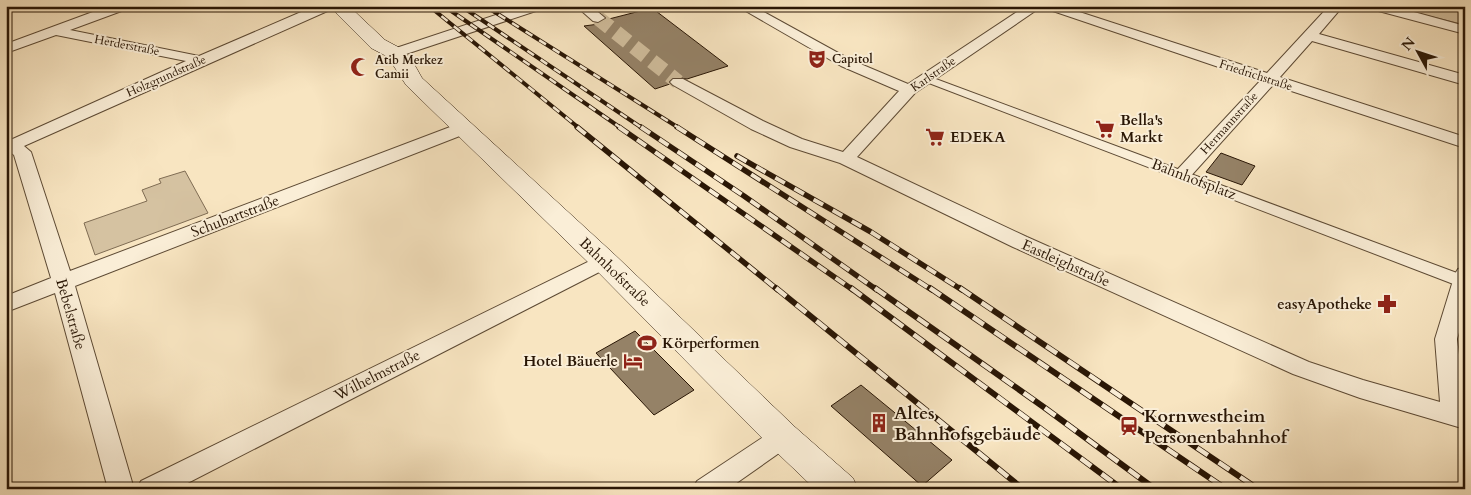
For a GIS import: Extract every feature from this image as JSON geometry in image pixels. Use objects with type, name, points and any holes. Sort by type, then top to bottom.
[{"type":"main road","name":"Bahnhofstraße","points":[[344,6],[343,10],[378,44],[395,53],[403,62],[413,81],[604,261],[783,437],[840,489]]},
{"type":"main road","name":"Bahnhofstraße","points":[[361,6],[393,39],[395,53]]},
{"type":"street","points":[[6,50],[122,6]]},
{"type":"street","name":"Holzgrundstraße","points":[[9,147],[199,61],[327,6]]},
{"type":"street","points":[[395,53],[537,6]]},
{"type":"street","points":[[582,6],[598,18]]},
{"type":"street","points":[[742,6],[846,63],[909,90]]},
{"type":"street","name":"Karlstraße","points":[[846,159],[909,90],[1036,6]]},
{"type":"street","name":"Friedrichstraße","points":[[1047,6],[1465,143]]},
{"type":"street","name":"Hermannstraße","points":[[1183,174],[1336,6]]},
{"type":"street","points":[[1376,6],[1465,30]]},
{"type":"street","name":"Herderstraße","points":[[55,31],[199,61]]},
{"type":"street","points":[[1310,36],[1465,80]]},
{"type":"street","name":"Bahnhofsplatz","points":[[926,78],[1464,279]]},
{"type":"street","name":"Eastleighstraße","points":[[678,82],[796,143],[846,159],[1020,242],[1301,368],[1395,400],[1460,417]]},
{"type":"street","name":"Schubartstraße","points":[[6,304],[464,128]]},
{"type":"street","name":"Bebelstraße","points":[[9,147],[22,152],[63,282],[121,489]]},
{"type":"street","name":"Wilhelmstraße","points":[[150,489],[604,261]]},
{"type":"street","points":[[1460,417],[1451,394],[1446,339],[1464,279]]},
{"type":"street","points":[[706,489],[783,437]]},
{"type":"shaded area","points":[[1413,6],[1451,6],[1465,10],[1465,25],[1409,11]]},
{"type":"shaded area","points":[[185,171],[208,213],[95,255],[84,223],[147,201],[142,190],[161,183],[159,179]]},
{"type":"building","points":[[652,8],[728,66],[687,79],[673,77],[669,81],[670,84],[655,89],[584,26],[599,24],[605,20]]},
{"type":"building","points":[[1221,153],[1255,166],[1242,185],[1206,172]]},
{"type":"building","points":[[635,331],[694,390],[654,415],[596,353]]},
{"type":"building","name":"Altes Bahnhofsgebäude","points":[[861,385],[952,460],[922,486],[831,406]]},
{"type":"tunnel","points":[[598,18],[678,82]]},
{"type":"railway","points":[[429,6],[579,128]]},
{"type":"railway","points":[[444,6],[621,128]]},
{"type":"railway","points":[[461,6],[642,128]]},
{"type":"railway","points":[[485,6],[679,128]]},
{"type":"railway","points":[[577,127],[778,290]]},
{"type":"railway","points":[[619,127],[853,290]]},
{"type":"railway","points":[[641,127],[744,196],[877,290]]},
{"type":"railway","points":[[677,127],[932,290]]},
{"type":"railway","points":[[737,156],[871,232],[962,290]]},
{"type":"railway","points":[[776,288],[1023,489]]},
{"type":"railway","points":[[851,288],[1122,489]]},
{"type":"railway","points":[[875,288],[1045,408],[1155,489]]},
{"type":"railway","points":[[930,288],[1226,489]]},
{"type":"railway","points":[[960,288],[1258,489]]},
{"type":"place","name":"Capitol","points":[[817,59]]},
{"type":"place","name":"Atib Merkez Camii","points":[[360,67]]},
{"type":"place","name":"Bella's Markt","points":[[1105,129]]},
{"type":"place","name":"EDEKA","points":[[935,137]]},
{"type":"place","name":"easyApotheke","points":[[1387,304]]},
{"type":"place","name":"Körperformen","points":[[647,343]]},
{"type":"place","name":"Hotel Bäuerle","points":[[633,361]]},
{"type":"place","name":"Altes Bahnhofsgebäude","points":[[879,423]]},
{"type":"place","name":"Kornwestheim Personenbahnhof","points":[[1129,426]]}]
